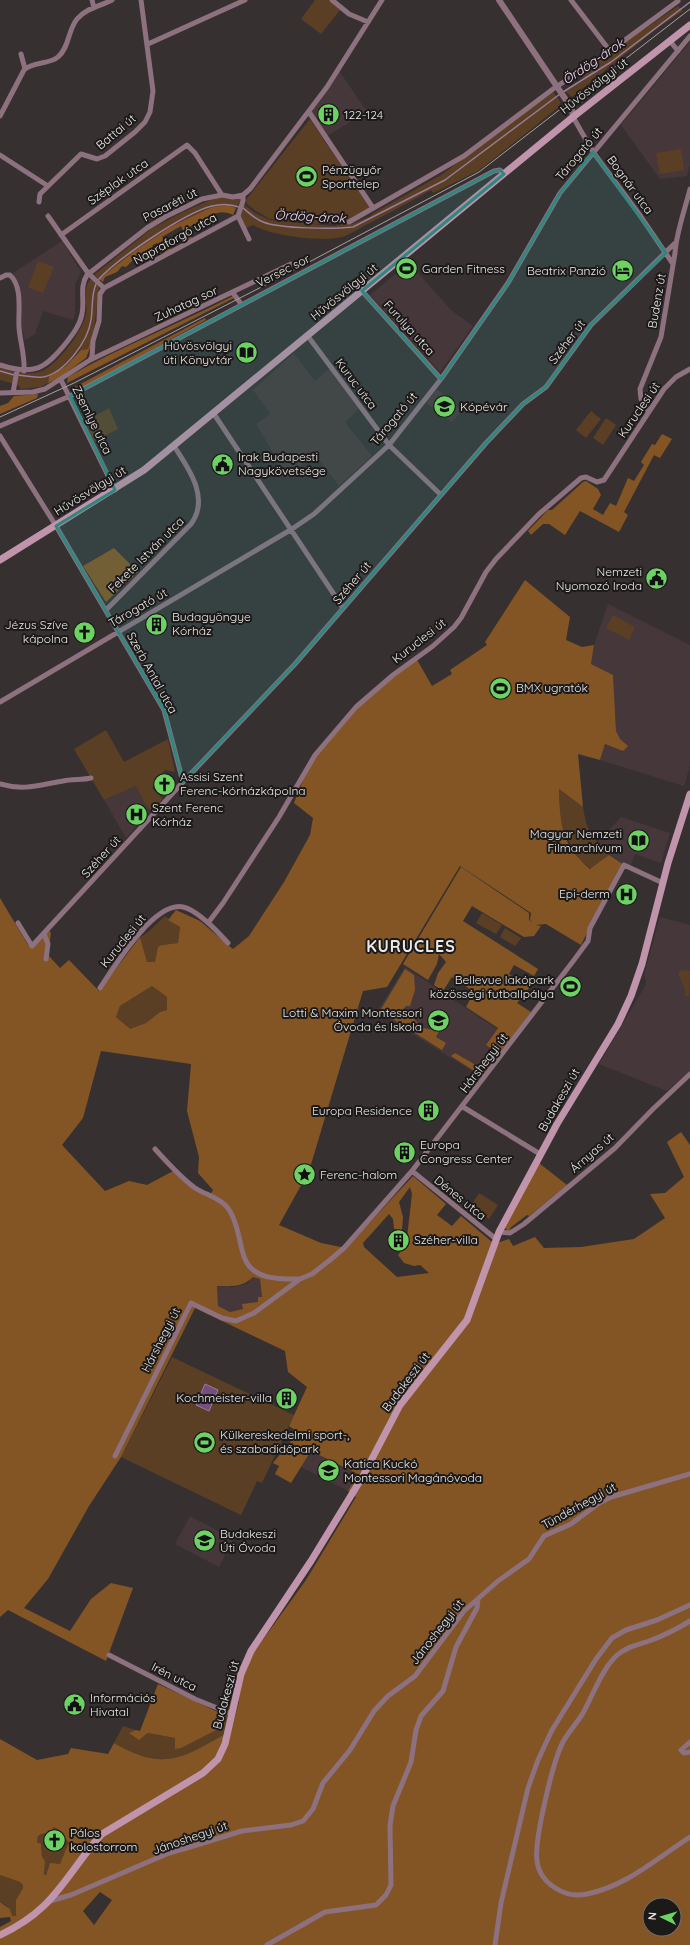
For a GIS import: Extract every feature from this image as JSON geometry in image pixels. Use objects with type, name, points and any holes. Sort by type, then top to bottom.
[{"type":"main road","name":"Hűvösvölgyi út","points":[[0,560],[115,490],[144,470],[214,414],[573,117],[690,25]]},
{"type":"main road","name":"Budakeszi út","points":[[0,1935],[27,1922],[57,1896],[102,1834],[214,1765],[224,1748],[241,1674],[252,1651],[311,1561],[363,1476],[400,1405],[467,1320],[499,1232],[540,1154],[611,1035],[631,996],[642,964],[663,883],[690,794]]},
{"type":"street","points":[[92,0],[94,8]]},
{"type":"street","points":[[0,116],[19,77],[25,69],[57,58],[65,48],[77,19],[94,8],[112,0]]},
{"type":"street","name":"Battai út","points":[[48,186],[81,154],[97,159],[105,156],[145,122],[152,108],[153,98],[148,44],[141,0]]},
{"type":"street","points":[[148,44],[245,0]]},
{"type":"street","points":[[332,0],[349,14],[368,22]]},
{"type":"street","points":[[249,239],[238,215],[243,201],[243,195],[250,189],[308,112],[382,0]]},
{"type":"street","points":[[500,0],[556,87],[572,109],[573,117]]},
{"type":"street","points":[[571,0],[610,51]]},
{"type":"street","name":"Hűvösvölgyi út","points":[[349,222],[464,156],[517,114],[610,51],[678,2]]},
{"type":"street","name":"Tárogató út","points":[[0,702],[292,529],[314,514],[389,444],[441,379],[508,283],[560,193],[690,36]]},
{"type":"street","points":[[670,41],[678,51]]},
{"type":"street","points":[[21,54],[25,69]]},
{"type":"street","points":[[308,112],[373,208]]},
{"type":"street","name":"Bognár utca","points":[[573,117],[593,152],[673,264]]},
{"type":"street","name":"Széplak utca","points":[[61,235],[187,145],[195,153],[222,195]]},
{"type":"street","points":[[0,155],[48,186],[40,194],[39,202]]},
{"type":"street","name":"Versec sor","points":[[0,426],[70,396],[241,304],[426,208],[494,170],[500,170],[504,174]]},
{"type":"street","name":"Budenz út","points":[[648,411],[641,399],[640,388],[661,337],[673,264],[674,244],[680,230],[690,189]]},
{"type":"street","name":"Pasaréti út","points":[[90,275],[147,228],[202,199],[222,195],[234,197],[243,195]]},
{"type":"street","name":"Napraforgó utca","points":[[102,287],[238,215]]},
{"type":"street","points":[[48,216],[90,275],[102,287],[100,294],[99,321],[90,360]]},
{"type":"street","name":"Széher út","points":[[18,923],[32,946],[183,782],[286,674],[440,494],[486,443],[523,404],[546,387],[591,325],[674,244]]},
{"type":"street","name":"Zuhatag sor","points":[[0,393],[39,391],[62,380],[90,360],[234,293],[291,264]]},
{"type":"street","points":[[0,278],[10,275],[16,285],[19,302],[19,329],[24,352],[24,371]]},
{"type":"street","points":[[0,365],[24,371],[38,369],[46,365],[77,328],[83,310],[82,286],[90,275]]},
{"type":"street","name":"Furulya utca","points":[[362,291],[441,379]]},
{"type":"street","points":[[234,293],[241,304]]},
{"type":"street","name":"Kuruc utca","points":[[307,336],[389,444],[440,494]]},
{"type":"street","name":"Kuruclesi út","points":[[208,923],[280,817],[315,755],[362,703],[393,675],[433,646],[454,627],[461,618],[489,568],[516,537],[539,514],[581,478],[588,478],[597,482],[604,480],[648,411],[669,383],[690,369]]},
{"type":"street","points":[[13,393],[18,370]]},
{"type":"street","name":"Zsemlye utca","points":[[62,380],[115,490]]},
{"type":"street","points":[[214,414],[292,529],[343,608]]},
{"type":"street","name":"Szerb Antal utca","points":[[0,436],[56,526],[164,710],[183,782]]},
{"type":"street","name":"Fekete István utca","points":[[106,610],[191,524],[197,514],[199,496],[196,483],[174,446]]},
{"type":"street","points":[[0,784],[18,788],[34,788],[64,781],[91,778]]},
{"type":"street","name":"Hárshegyi út","points":[[156,1149],[174,1170],[196,1188],[216,1198],[228,1208],[234,1221],[245,1260],[250,1267],[261,1275],[270,1278],[300,1278],[312,1274],[344,1248],[412,1171],[463,1107],[588,941],[590,928],[624,865],[663,883]]},
{"type":"street","name":"Kuruclesi út","points":[[100,988],[118,960],[144,929],[163,912],[172,908],[183,907],[218,931],[228,943]]},
{"type":"street","points":[[44,934],[48,944],[46,959]]},
{"type":"street","name":"Árnyas út","points":[[499,1232],[510,1233],[528,1220],[615,1148],[690,1074]]},
{"type":"street","points":[[463,1107],[540,1154]]},
{"type":"street","name":"Dénes utca","points":[[412,1171],[496,1239]]},
{"type":"street","name":"Hárshegyi út","points":[[115,1456],[191,1303],[222,1318],[236,1321],[254,1313],[300,1278]]},
{"type":"street","name":"Tündérhegyi út","points":[[478,1599],[498,1581],[529,1559],[544,1536],[571,1524],[599,1503],[611,1497],[690,1474]]},
{"type":"street","name":"Jánoshegyi út","points":[[57,1896],[142,1866],[169,1853],[242,1831],[291,1826],[304,1821],[310,1815],[323,1783],[350,1750],[374,1710],[388,1696],[415,1676],[464,1611],[478,1599]]},
{"type":"street","name":"Jánoshegyi út","points":[[267,1945],[325,1912],[376,1904],[386,1895],[391,1884],[390,1826],[393,1806],[411,1762],[416,1730],[421,1716],[443,1691],[456,1646],[477,1608],[478,1599]]},
{"type":"street","points":[[495,1945],[501,1903],[528,1788],[538,1760],[552,1730],[596,1660],[612,1638],[626,1630],[657,1620],[690,1605]]},
{"type":"street","points":[[690,1621],[664,1635],[624,1649],[611,1662],[583,1713],[564,1741],[557,1757],[549,1785],[536,1852],[537,1864],[546,1880],[552,1887],[571,1894],[588,1894],[625,1880],[642,1871],[690,1837]]},
{"type":"street","name":"Irén utca","points":[[109,1655],[231,1718]]},
{"type":"street","points":[[690,1742],[681,1750],[684,1753],[690,1752]]},
{"type":"highlighted area","points":[[593,152],[666,253],[591,325],[546,387],[523,404],[486,443],[295,664],[183,782],[164,710],[56,526],[115,490],[70,396],[494,171],[500,170],[504,174],[362,291],[441,379],[508,283],[560,193]]},
{"type":"shaded area","points":[[315,0],[329,0],[340,10],[321,34],[301,19]]},
{"type":"shaded area","points":[[678,6],[683,11],[660,26],[572,97],[565,91],[584,80],[580,73]]},
{"type":"shaded area","points":[[690,42],[690,165],[687,176],[660,179],[621,125]]},
{"type":"shaded area","points":[[338,69],[367,112],[325,137],[309,112]]},
{"type":"shaded area","points":[[553,92],[560,101],[560,106],[478,171],[433,193],[431,190],[345,236],[325,239],[298,237],[272,232],[253,225],[246,228],[239,215],[243,204],[255,213],[270,220],[334,226],[349,222],[352,224],[371,216],[372,214],[441,175]]},
{"type":"shaded area","name":"Pénzügyőr Sporttelep","points":[[310,119],[370,208],[342,223],[317,224],[270,219],[247,204],[246,200]]},
{"type":"shaded area","points":[[681,149],[684,170],[660,174],[656,153]]},
{"type":"shaded area","points":[[218,197],[240,198],[241,200],[236,208],[228,205],[212,207],[172,226],[136,250],[99,279],[94,275],[151,229],[183,212]]},
{"type":"shaded area","points":[[228,205],[236,208],[233,215],[221,212],[216,213],[187,228],[192,238],[187,240],[181,226],[162,237],[172,250],[168,254],[163,252],[162,247],[157,243],[153,245],[150,251],[136,257],[126,267],[122,266],[117,272],[105,277],[103,282],[99,279],[136,250],[172,226],[212,207]]},
{"type":"shaded area","points":[[62,241],[81,272],[75,284],[75,314],[73,320],[43,311],[35,334],[25,340],[22,328],[22,310],[18,286],[13,273]]},
{"type":"shaded area","points":[[38,261],[54,267],[43,293],[28,287]]},
{"type":"shaded area","points":[[409,263],[451,310],[473,326],[440,372],[370,295]]},
{"type":"shaded area","points":[[91,279],[99,287],[93,340],[91,340],[88,349],[80,350],[66,366],[49,376],[48,383],[40,387],[21,389],[18,385],[0,380],[0,368],[21,373],[32,373],[42,371],[55,362],[75,338],[84,321],[86,314],[86,291],[88,282]]},
{"type":"shaded area","points":[[233,296],[234,298],[67,383],[68,377],[88,366]]},
{"type":"shaded area","points":[[205,318],[206,320],[78,390],[71,389]]},
{"type":"shaded area","points":[[91,340],[93,340],[86,358],[59,378],[48,383],[49,376],[66,366],[81,350],[88,349]]},
{"type":"shaded area","points":[[294,353],[315,381],[329,369],[359,409],[345,422],[372,456],[339,486],[315,454],[287,477],[256,424],[270,414],[253,390]]},
{"type":"shaded area","name":"Kópévár","points":[[437,389],[462,411],[452,422],[425,402]]},
{"type":"shaded area","points":[[38,394],[37,398],[0,414],[0,406],[8,403],[14,396]]},
{"type":"shaded area","points":[[109,408],[118,429],[94,441],[85,421]]},
{"type":"shaded area","points":[[591,411],[601,419],[586,438],[576,430]]},
{"type":"shaded area","points":[[606,418],[616,425],[603,445],[593,438]]},
{"type":"shaded area","points":[[662,434],[672,439],[660,458],[654,455],[624,512],[628,515],[619,532],[580,511],[565,535],[549,524],[543,524],[531,535],[528,531],[548,510],[552,510],[586,481],[598,489],[601,495],[593,509],[603,515],[610,503],[616,506],[628,478],[634,481],[644,465],[641,462],[652,444],[655,445]]},
{"type":"shaded area","points":[[114,548],[138,572],[106,602],[83,566]]},
{"type":"shaded area","points":[[525,580],[570,617],[566,640],[582,647],[594,645],[591,664],[613,675],[616,731],[620,739],[628,746],[623,751],[605,744],[600,760],[578,754],[583,807],[559,789],[559,802],[564,833],[573,851],[580,860],[590,869],[609,855],[624,865],[618,871],[581,945],[546,924],[536,925],[541,926],[534,936],[524,937],[472,906],[463,921],[538,969],[534,976],[514,965],[509,974],[530,987],[517,1003],[531,1012],[499,1054],[486,1045],[498,1028],[466,1007],[474,992],[452,977],[443,991],[434,985],[438,973],[446,962],[439,954],[437,964],[428,980],[403,964],[461,867],[529,913],[529,920],[533,922],[530,920],[531,913],[460,866],[387,987],[363,991],[309,1171],[279,1225],[321,1243],[346,1248],[413,1176],[446,1204],[437,1215],[452,1226],[461,1216],[492,1242],[500,1242],[509,1239],[513,1246],[535,1237],[544,1248],[581,1247],[634,1239],[665,1218],[650,1194],[665,1193],[684,1177],[667,1142],[681,1132],[690,1145],[690,1945],[0,1945],[0,1927],[11,1921],[10,1917],[0,1918],[0,1902],[10,1909],[12,1916],[16,1916],[16,1900],[23,1888],[23,1885],[20,1882],[0,1875],[0,1739],[37,1760],[68,1754],[71,1748],[108,1754],[114,1743],[132,1752],[161,1759],[174,1758],[186,1754],[231,1731],[239,1702],[237,1698],[242,1679],[254,1652],[306,1580],[356,1497],[348,1491],[358,1474],[311,1451],[291,1483],[275,1474],[279,1466],[273,1463],[298,1432],[289,1426],[307,1387],[288,1372],[285,1351],[195,1308],[121,1457],[89,1506],[48,1579],[24,1608],[70,1631],[91,1599],[111,1583],[133,1588],[106,1661],[8,1610],[0,1617],[0,898],[28,945],[33,943],[47,928],[51,933],[48,955],[60,968],[69,960],[99,991],[140,937],[147,962],[155,962],[158,947],[178,943],[180,927],[168,920],[176,910],[200,921],[233,949],[249,936],[284,882],[310,835],[313,818],[294,803],[311,760],[356,707],[416,658],[432,686],[452,674],[450,670],[487,645],[485,642]],"holes":[[[152,986],[167,997],[167,1010],[160,1012],[146,1023],[130,1029],[116,1017],[120,1006]],[[101,1051],[191,1064],[187,1111],[199,1157],[198,1173],[213,1190],[210,1195],[196,1188],[175,1170],[147,1185],[129,1181],[105,1191],[62,1145],[83,1118]],[[410,1187],[412,1194],[406,1246],[398,1255],[404,1263],[414,1266],[420,1265],[429,1273],[397,1277],[364,1247],[363,1243],[389,1214],[393,1219],[394,1229],[402,1230],[403,1217],[399,1202]],[[253,1277],[260,1279],[262,1297],[258,1297],[258,1302],[242,1304],[243,1309],[230,1312],[218,1306],[217,1286],[236,1286],[249,1281]],[[54,1827],[59,1830],[60,1835],[69,1842],[60,1864],[50,1863],[46,1875],[44,1875],[45,1861],[42,1857],[41,1844],[37,1842],[38,1836],[41,1834],[50,1833]],[[100,1892],[112,1900],[94,1925],[83,1911]]]},
{"type":"shaded area","points":[[608,604],[690,645],[690,766],[684,786],[600,760],[605,744],[623,751],[616,731],[613,675],[591,664],[594,645]]},
{"type":"shaded area","points":[[613,615],[635,627],[629,640],[606,628]]},
{"type":"shaded area","points":[[106,730],[124,762],[168,739],[175,772],[165,770],[161,775],[162,778],[152,788],[163,799],[151,810],[145,804],[136,786],[104,800],[74,749]]},
{"type":"shaded area","points":[[136,786],[145,804],[151,810],[126,838],[104,800]]},
{"type":"shaded area","points":[[559,789],[583,807],[588,828],[598,843],[609,855],[591,869],[578,858],[560,824]]},
{"type":"shaded area","points":[[621,817],[670,833],[661,863],[635,854],[630,866],[624,865],[609,855],[597,843]]},
{"type":"shaded area","points":[[482,913],[502,925],[496,934],[476,923]]},
{"type":"shaded area","points":[[165,916],[180,927],[178,943],[162,945],[155,962],[147,962],[140,937],[147,933]]},
{"type":"shaded area","points":[[660,917],[690,925],[690,1071],[667,1091],[599,1064],[645,986],[646,981],[644,976]]},
{"type":"shaded area","points":[[505,928],[521,938],[515,946],[500,937]]},
{"type":"shaded area","name":"Lotti & Maxim Montessori Óvoda és Iskola","points":[[405,967],[497,1029],[486,1045],[499,1055],[482,1077],[377,1012]]},
{"type":"shaded area","points":[[405,969],[414,975],[415,990],[410,1006],[406,1006],[401,1012],[408,1013],[423,1028],[439,1031],[436,1037],[446,1043],[442,1050],[380,1011]]},
{"type":"shaded area","points":[[679,971],[690,971],[689,997],[684,995],[686,992],[679,976]]},
{"type":"shaded area","points":[[152,986],[167,997],[167,1010],[160,1012],[146,1023],[130,1030],[116,1017],[120,1006]]},
{"type":"shaded area","points":[[455,1053],[486,1071],[482,1076],[451,1056]]},
{"type":"shaded area","points":[[539,1163],[567,1185],[508,1231],[504,1227]]},
{"type":"shaded area","points":[[479,1193],[498,1205],[489,1219],[470,1207]]},
{"type":"shaded area","points":[[253,1277],[260,1279],[262,1297],[258,1302],[243,1304],[243,1309],[230,1312],[218,1306],[217,1286],[234,1287],[247,1284]]},
{"type":"shaded area","name":"Külkereskedelmi sport-, és szabadidőpark","points":[[172,1357],[294,1415],[262,1483],[257,1481],[241,1515],[121,1457]]},
{"type":"shaded area","points":[[205,1384],[218,1390],[209,1411],[196,1405]]},
{"type":"shaded area","name":"Katica Kuckó Montessori Magánóvoda","points":[[311,1451],[358,1474],[348,1491],[301,1467]]},
{"type":"shaded area","name":"Budakeszi Úti Óvoda","points":[[190,1516],[233,1539],[219,1567],[175,1544]]},
{"type":"shaded area","points":[[158,1684],[218,1712],[216,1722],[220,1728],[181,1748],[175,1749],[175,1738],[148,1733],[139,1740],[129,1733],[136,1730],[140,1731]]},
{"type":"shaded area","points":[[230,1700],[239,1703],[231,1731],[186,1754],[174,1758],[161,1759],[132,1752],[114,1743],[123,1726],[136,1730],[130,1733],[142,1738],[148,1733],[175,1738],[219,1728],[216,1722],[218,1712],[227,1715]]},
{"type":"shaded area","points":[[54,1827],[59,1830],[60,1835],[69,1842],[60,1865],[49,1865],[46,1875],[44,1875],[45,1861],[42,1858],[41,1844],[37,1842],[38,1836],[40,1834],[48,1834]]},
{"type":"shaded area","points":[[0,1875],[20,1882],[23,1885],[23,1888],[16,1900],[16,1916],[12,1917],[7,1906],[0,1902]]},
{"type":"waterway","name":"Ördög-árok","points":[[563,92],[611,62],[690,2]]},
{"type":"waterway","name":"Ördög-árok","points":[[243,208],[252,216],[263,222],[282,226],[308,228],[353,227],[445,180],[560,94]]},
{"type":"waterway","name":"Ördög-árok","points":[[98,280],[135,249],[169,227],[200,210],[215,205],[239,207]]},
{"type":"waterway","name":"Ördög-árok","points":[[18,375],[43,377],[59,369],[74,355],[89,328],[92,315],[93,293],[96,284]]},
{"type":"waterway","name":"Ördög-árok","points":[[0,371],[14,375]]},
{"type":"tram line","points":[[0,417],[74,383],[277,279],[479,172],[690,9]]},
{"type":"place","name":"122-124","points":[[328,115]]},
{"type":"place","name":"Pénzügyőr Sporttelep","points":[[307,177]]},
{"type":"place","name":"Garden Fitness","points":[[406,269]]},
{"type":"place","name":"Beatrix Panzió","points":[[622,271]]},
{"type":"place","name":"Hűvösvölgyi úti Könyvtár","points":[[247,353]]},
{"type":"place","name":"Kópévár","points":[[444,407]]},
{"type":"place","name":"Irak Budapesti Nagykövetsége","points":[[223,464]]},
{"type":"place","name":"Nemzeti Nyomozó Iroda","points":[[657,579]]},
{"type":"place","name":"Budagyöngye Kórház","points":[[157,624]]},
{"type":"place","name":"Jézus Szíve kápolna","points":[[84,632]]},
{"type":"place","name":"BMX ugratók","points":[[500,688]]},
{"type":"place","name":"Assisi Szent Ferenc-kórházkápolna","points":[[164,784]]},
{"type":"place","name":"Szent Ferenc Kórház","points":[[136,815]]},
{"type":"place","name":"Magyar Nemzeti Filmarchívum","points":[[638,841]]},
{"type":"place","name":"Epi-derm","points":[[626,894]]},
{"type":"place","name":"Bellevue lakópark közösségi futballpálya","points":[[570,987]]},
{"type":"place","name":"Lotti & Maxim Montessori Óvoda és Iskola","points":[[438,1020]]},
{"type":"place","name":"Europa Residence","points":[[428,1111]]},
{"type":"place","name":"Europa Congress Center","points":[[405,1152]]},
{"type":"place","name":"Ferenc-halom","points":[[304,1175]]},
{"type":"place","name":"Széher-villa","points":[[398,1240]]},
{"type":"place","name":"Kochmeister-villa","points":[[287,1398]]},
{"type":"place","name":"Külkereskedelmi sport-, és szabadidőpark","points":[[205,1442]]},
{"type":"place","name":"Katica Kuckó Montessori Magánóvoda","points":[[329,1471]]},
{"type":"place","name":"Budakeszi Úti Óvoda","points":[[204,1541]]},
{"type":"place","name":"Információs Hivatal","points":[[75,1705]]},
{"type":"place","name":"Pálos kolostorrom","points":[[54,1840]]},
{"type":"district","name":"KURUCLES","points":[[411,946]]}]
